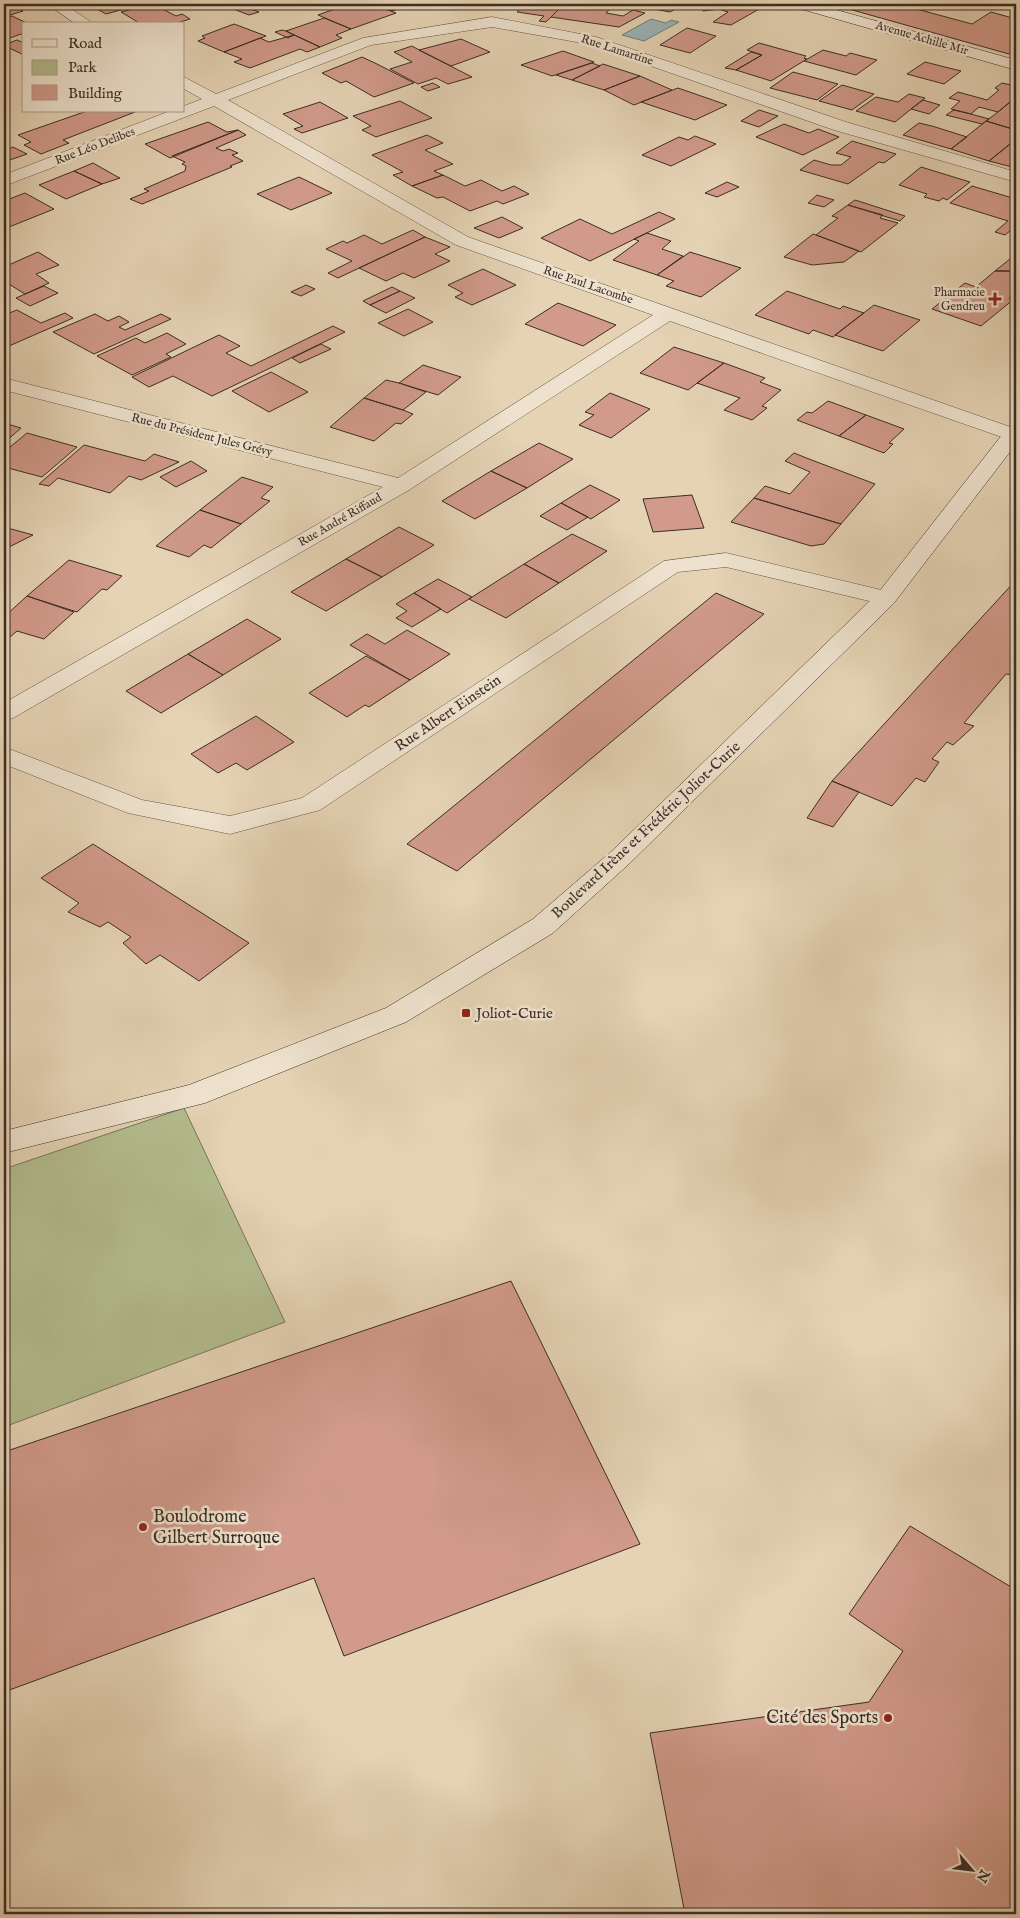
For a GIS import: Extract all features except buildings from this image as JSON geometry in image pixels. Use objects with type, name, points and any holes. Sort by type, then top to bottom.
[{"type":"street","points":[[54,4],[84,22]]},
{"type":"street","name":"Avenue Achille Mir","points":[[800,4],[1016,65]]},
{"type":"street","name":"Rue Lamartine","points":[[214,100],[368,41],[492,22],[591,40],[840,126],[1016,177]]},
{"type":"street","name":"Rue Paul Lacombe","points":[[185,83],[462,241],[1015,434]]},
{"type":"street","name":"Rue Léo Delibes","points":[[185,111],[214,100]]},
{"type":"street","name":"Rue Léo Delibes","points":[[4,182],[183,112]]},
{"type":"street","name":"Rue André Riffaud","points":[[4,712],[401,485],[669,313]]},
{"type":"street","name":"Rue du Président Jules Grévy","points":[[4,384],[401,485]]},
{"type":"street","name":"Boulevard Irène et Frédéric Joliot-Curie","points":[[4,1142],[195,1095],[396,1016],[544,926],[621,857],[886,598],[1015,434]]},
{"type":"street","name":"Rue Albert Einstein","points":[[4,754],[138,807],[230,825],[311,804],[672,566],[726,560],[886,598]]},
{"type":"green space","points":[[184,1108],[285,1322],[4,1427],[4,1169]]},
{"type":"water","points":[[651,19],[666,23],[671,20],[679,22],[644,41],[622,35]]},
{"type":"place","name":"Pharmacie Gendreu","points":[[995,299]]},
{"type":"place","name":"Joliot-Curie","points":[[466,1013]]},
{"type":"place","name":"Boulodrome Gilbert Surroque","points":[[143,1527]]},
{"type":"place","name":"Cité des Sports","points":[[888,1718]]}]
